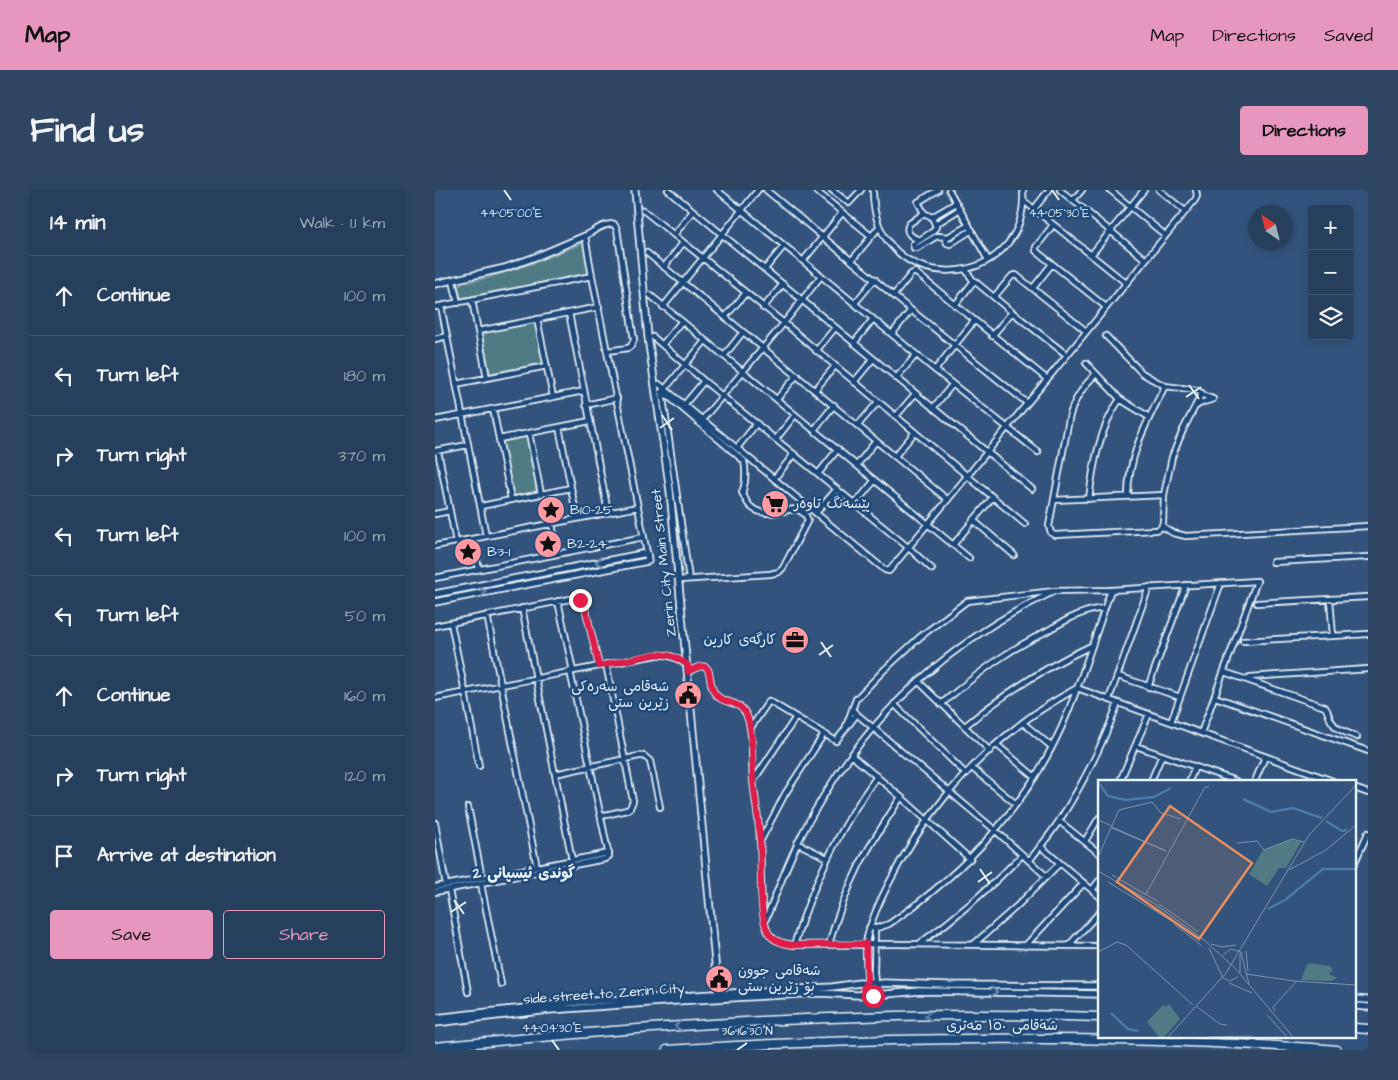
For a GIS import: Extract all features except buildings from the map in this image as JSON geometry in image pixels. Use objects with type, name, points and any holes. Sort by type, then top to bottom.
[{"type":"highway","name":"شەقامی ١٥٠ مەتری","points":[[435,1047],[549,1036],[772,1021],[950,1015],[1098,1017]]},
{"type":"highway","name":"شەقامی ١٥٠ مەتری","points":[[667,1050],[842,1040],[961,1039],[1105,1040],[1337,1050]]},
{"type":"street","name":"Zerin City Main Street","points":[[635,190],[648,337],[671,491],[719,993]]},
{"type":"street","points":[[669,190],[1032,489]]},
{"type":"street","points":[[717,190],[916,355],[1037,452]]},
{"type":"street","points":[[663,307],[758,190]]},
{"type":"street","points":[[766,190],[1027,403]]},
{"type":"street","points":[[815,190],[871,236]]},
{"type":"street","points":[[832,190],[849,203],[861,190]]},
{"type":"street","points":[[873,190],[873,202],[879,227],[895,250],[906,259],[918,265],[929,269],[954,272],[977,266],[989,260],[1006,246],[1019,225],[1024,201],[1023,190]]},
{"type":"street","points":[[938,190],[919,202],[925,214],[932,217],[936,224],[935,233],[917,248],[914,248],[913,244],[935,233],[948,237],[969,225]]},
{"type":"street","points":[[949,190],[989,260]]},
{"type":"street","points":[[1034,209],[1049,190]]},
{"type":"street","points":[[1060,190],[1145,259]]},
{"type":"street","points":[[1073,200],[1082,190]]},
{"type":"street","points":[[1110,190],[1165,235]]},
{"type":"street","points":[[1091,255],[1144,190]]},
{"type":"street","points":[[1159,190],[1185,210]]},
{"type":"street","points":[[659,384],[816,514],[887,571],[890,570],[1195,200],[1197,190]]},
{"type":"street","points":[[1024,201],[1126,283]]},
{"type":"street","points":[[932,217],[956,203]]},
{"type":"street","points":[[936,224],[960,209]]},
{"type":"street","points":[[643,210],[816,350],[877,402],[897,416],[1025,524]]},
{"type":"street","points":[[674,235],[693,211]]},
{"type":"street","points":[[803,261],[842,213]]},
{"type":"street","points":[[919,240],[911,237],[907,226],[925,214]]},
{"type":"street","points":[[435,284],[513,265],[585,236],[609,224],[614,224],[617,229],[634,340],[629,348],[608,351]]},
{"type":"street","points":[[1053,225],[1035,248],[1106,307]]},
{"type":"street","points":[[852,260],[879,227]]},
{"type":"street","points":[[944,237],[949,244],[972,230]]},
{"type":"street","points":[[435,602],[648,561],[585,236]]},
{"type":"street","points":[[664,267],[683,243]]},
{"type":"street","points":[[765,269],[784,246]]},
{"type":"street","points":[[647,253],[948,500]]},
{"type":"street","points":[[1033,288],[1052,264]]},
{"type":"street","points":[[966,270],[974,281],[1067,355]]},
{"type":"street","points":[[894,295],[914,272],[1047,380]]},
{"type":"street","points":[[994,297],[1014,275],[1017,276],[1086,331]]},
{"type":"street","points":[[435,308],[593,276]]},
{"type":"street","points":[[702,420],[764,348],[821,276]]},
{"type":"street","points":[[855,304],[875,279]]},
{"type":"street","points":[[453,280],[458,303]]},
{"type":"street","points":[[955,305],[974,281]]},
{"type":"street","points":[[763,308],[783,284]]},
{"type":"street","points":[[725,317],[745,294]]},
{"type":"street","points":[[649,295],[969,558]]},
{"type":"street","points":[[472,300],[487,378]]},
{"type":"street","points":[[441,306],[486,536]]},
{"type":"street","points":[[478,331],[599,307]]},
{"type":"street","points":[[892,334],[911,310]]},
{"type":"street","points":[[993,336],[1012,312]]},
{"type":"street","points":[[569,313],[608,512]]},
{"type":"street","points":[[537,319],[553,397]]},
{"type":"street","points":[[854,343],[873,319]]},
{"type":"street","points":[[935,370],[974,321]]},
{"type":"street","points":[[662,345],[681,322]]},
{"type":"street","points":[[816,350],[835,328]]},
{"type":"street","points":[[724,356],[743,332]]},
{"type":"street","points":[[435,339],[447,336]]},
{"type":"street","points":[[1106,336],[1142,373],[1165,386],[1197,390],[1213,399],[1201,403],[1192,410]]},
{"type":"street","points":[[653,337],[932,569]]},
{"type":"street","points":[[665,389],[705,341]]},
{"type":"street","points":[[896,378],[916,355]]},
{"type":"street","points":[[854,382],[873,359]]},
{"type":"street","points":[[1086,363],[1120,399],[1149,417]]},
{"type":"street","points":[[456,384],[547,366]]},
{"type":"street","points":[[815,390],[835,366]]},
{"type":"street","points":[[1096,374],[1075,400],[1071,412],[1049,528],[1051,533],[1055,535],[1159,529],[1162,526],[1164,495],[1174,452],[1192,410],[1202,393]]},
{"type":"street","points":[[777,399],[797,375]]},
{"type":"street","points":[[684,404],[704,381]]},
{"type":"street","points":[[933,408],[953,384]]},
{"type":"street","points":[[1128,496],[1129,474],[1139,439],[1165,386]]},
{"type":"street","points":[[435,420],[584,391]]},
{"type":"street","points":[[679,578],[779,572],[808,520],[805,514],[797,509],[774,514],[754,509],[749,505],[741,492],[744,487],[744,462],[662,391],[689,577]]},
{"type":"street","points":[[897,416],[915,394]]},
{"type":"street","points":[[587,405],[617,398]]},
{"type":"street","points":[[1089,499],[1102,433],[1120,399]]},
{"type":"street","points":[[858,425],[877,402]]},
{"type":"street","points":[[814,430],[834,406]]},
{"type":"street","points":[[493,408],[511,500]]},
{"type":"street","points":[[775,438],[795,415]]},
{"type":"street","points":[[499,439],[589,421]]},
{"type":"street","points":[[737,448],[757,423]]},
{"type":"street","points":[[559,427],[577,518]]},
{"type":"street","points":[[895,456],[915,432]]},
{"type":"street","points":[[529,433],[541,494]]},
{"type":"street","points":[[857,465],[876,441]]},
{"type":"street","points":[[457,542],[437,451],[468,445]]},
{"type":"street","points":[[818,474],[838,449]]},
{"type":"street","points":[[774,479],[794,454]]},
{"type":"street","points":[[855,504],[875,480]]},
{"type":"street","points":[[481,506],[571,488]]},
{"type":"street","points":[[816,514],[837,489]]},
{"type":"street","points":[[1054,500],[1164,495]]},
{"type":"street","points":[[953,545],[993,497]]},
{"type":"street","points":[[435,546],[638,506]]},
{"type":"street","points":[[435,514],[449,511]]},
{"type":"street","points":[[973,520],[1014,555]]},
{"type":"street","points":[[552,523],[557,554]]},
{"type":"street","points":[[1162,526],[1173,533],[1186,536],[1368,526]]},
{"type":"street","points":[[435,578],[644,537]]},
{"type":"street","points":[[472,539],[479,569]]},
{"type":"street","points":[[435,594],[647,553]]},
{"type":"street","points":[[1273,562],[1368,557]]},
{"type":"street","points":[[511,579],[513,586]]},
{"type":"street","points":[[845,729],[859,696],[894,660],[920,637],[967,601],[1055,591],[1111,590],[1257,581],[1201,733]]},
{"type":"street","points":[[1171,722],[1221,583]]},
{"type":"street","points":[[1148,687],[1186,585]]},
{"type":"street","points":[[1109,699],[1149,587]]},
{"type":"street","points":[[869,928],[889,924],[949,878],[996,832],[1035,777],[1052,747],[1068,712],[1111,590]]},
{"type":"street","points":[[765,922],[797,843],[817,807],[851,755],[873,727],[918,681],[960,647],[995,622],[1055,591]]},
{"type":"street","points":[[1257,603],[1368,597]]},
{"type":"street","points":[[435,626],[574,598],[584,604],[599,666]]},
{"type":"street","points":[[1331,600],[1333,636]]},
{"type":"street","points":[[435,892],[607,858],[609,856],[558,601]]},
{"type":"street","points":[[522,608],[571,860]]},
{"type":"street","points":[[941,704],[1004,656],[1034,638],[1062,622],[1085,612],[1105,608]]},
{"type":"street","points":[[487,615],[537,867]]},
{"type":"street","points":[[451,623],[479,766]]},
{"type":"street","points":[[1243,641],[1368,634]]},
{"type":"street","points":[[965,726],[1019,685],[1065,658],[1091,646]]},
{"type":"street","points":[[435,698],[663,654],[677,658],[688,668],[705,667],[710,675],[715,693],[721,699],[742,708],[747,716],[750,729],[753,781],[760,841],[761,890],[765,922],[770,936],[776,940],[794,945],[974,944],[1094,946]]},
{"type":"street","points":[[601,816],[627,810],[633,805],[633,797],[606,664]]},
{"type":"street","points":[[1250,677],[1368,669]]},
{"type":"street","points":[[1224,672],[1325,707],[1335,726],[1357,737]]},
{"type":"street","points":[[1118,676],[1179,697]]},
{"type":"street","points":[[918,681],[990,751]]},
{"type":"street","points":[[1077,688],[1265,756],[1321,779]]},
{"type":"street","points":[[1077,688],[1023,722],[997,744],[949,792],[927,821],[898,865],[869,928],[866,944],[866,983],[863,989],[870,996],[875,994],[920,992],[1098,994]]},
{"type":"street","points":[[1215,697],[1368,752]]},
{"type":"street","points":[[750,729],[769,701],[836,741],[857,714]]},
{"type":"street","points":[[1029,861],[1059,821],[1091,765],[1119,703]]},
{"type":"street","points":[[894,704],[966,774]]},
{"type":"street","points":[[852,710],[1045,876]]},
{"type":"street","points":[[1120,780],[1149,714]]},
{"type":"street","points":[[753,781],[796,717]]},
{"type":"street","points":[[1023,722],[1052,747]]},
{"type":"street","points":[[760,841],[785,794],[824,734]]},
{"type":"street","points":[[997,744],[1035,777]]},
{"type":"street","points":[[1136,746],[1195,766],[1220,779]]},
{"type":"street","points":[[851,755],[970,859]]},
{"type":"street","points":[[1151,780],[1162,755]]},
{"type":"street","points":[[555,774],[642,756],[649,759],[651,764],[660,808]]},
{"type":"street","points":[[1255,780],[1265,756]]},
{"type":"street","points":[[1189,780],[1195,766]]},
{"type":"street","points":[[972,768],[1016,804]]},
{"type":"street","points":[[794,945],[806,907],[827,858],[858,802],[877,776]]},
{"type":"street","points":[[1356,789],[1368,793]]},
{"type":"street","points":[[829,944],[845,897],[861,863],[901,797]]},
{"type":"street","points":[[468,807],[482,878]]},
{"type":"street","points":[[1085,841],[1098,820]]},
{"type":"street","points":[[1059,821],[1098,851]]},
{"type":"street","points":[[435,822],[446,885]]},
{"type":"street","points":[[1356,860],[1368,833]]},
{"type":"street","points":[[797,843],[827,858]]},
{"type":"street","points":[[1040,846],[1098,895]]},
{"type":"street","points":[[435,887],[609,853]]},
{"type":"street","points":[[919,944],[981,896],[1022,855]]},
{"type":"street","points":[[974,944],[1017,906],[1060,863]]},
{"type":"street","points":[[1092,890],[1098,882]]},
{"type":"street","points":[[481,884],[501,984]]},
{"type":"street","points":[[1025,946],[1085,884]]},
{"type":"street","points":[[449,890],[468,992]]},
{"type":"street","points":[[1068,946],[1098,914]]},
{"type":"street","points":[[875,928],[874,972],[878,990],[875,994]]},
{"type":"street","points":[[866,983],[1098,986]]},
{"type":"street","name":"side street to Zerin City","points":[[435,1018],[577,1002],[833,987],[866,983]]},
{"type":"street","name":"side street to Zerin City","points":[[435,1023],[559,1009],[685,1000],[819,993],[866,994]]},
{"type":"green space","points":[[583,243],[588,273],[461,298],[458,285],[534,263]]},
{"type":"green space","points":[[532,323],[536,325],[542,363],[490,373],[482,333]]},
{"type":"green space","points":[[526,438],[527,441],[536,488],[534,492],[516,495],[513,492],[503,442]]},
{"type":"place","name":"پێشەنگ تاوەر","points":[[775,504]]},
{"type":"place","name":"B10-25","points":[[551,510]]},
{"type":"place","name":"B2-24","points":[[548,544]]},
{"type":"place","name":"B3-1","points":[[468,552]]},
{"type":"place","name":"کارگەی کارین","points":[[795,640]]},
{"type":"place","name":"شەقامی سەرەکی زێرین ستی","points":[[688,695]]},
{"type":"place","name":"شەقامی جوون بۆ زێرین ستی","points":[[719,979]]},
{"type":"district","name":"گوندی ئیسپانی 2","points":[[524,873]]},
{"type":"route","points":[[580,600],[585,607],[599,666],[655,654],[670,655],[688,665],[688,672],[697,666],[705,667],[709,671],[713,689],[717,696],[739,706],[745,712],[750,729],[753,781],[760,841],[762,903],[765,922],[770,936],[785,944],[794,945],[866,944],[867,983],[863,989],[866,994],[873,996]]}]
